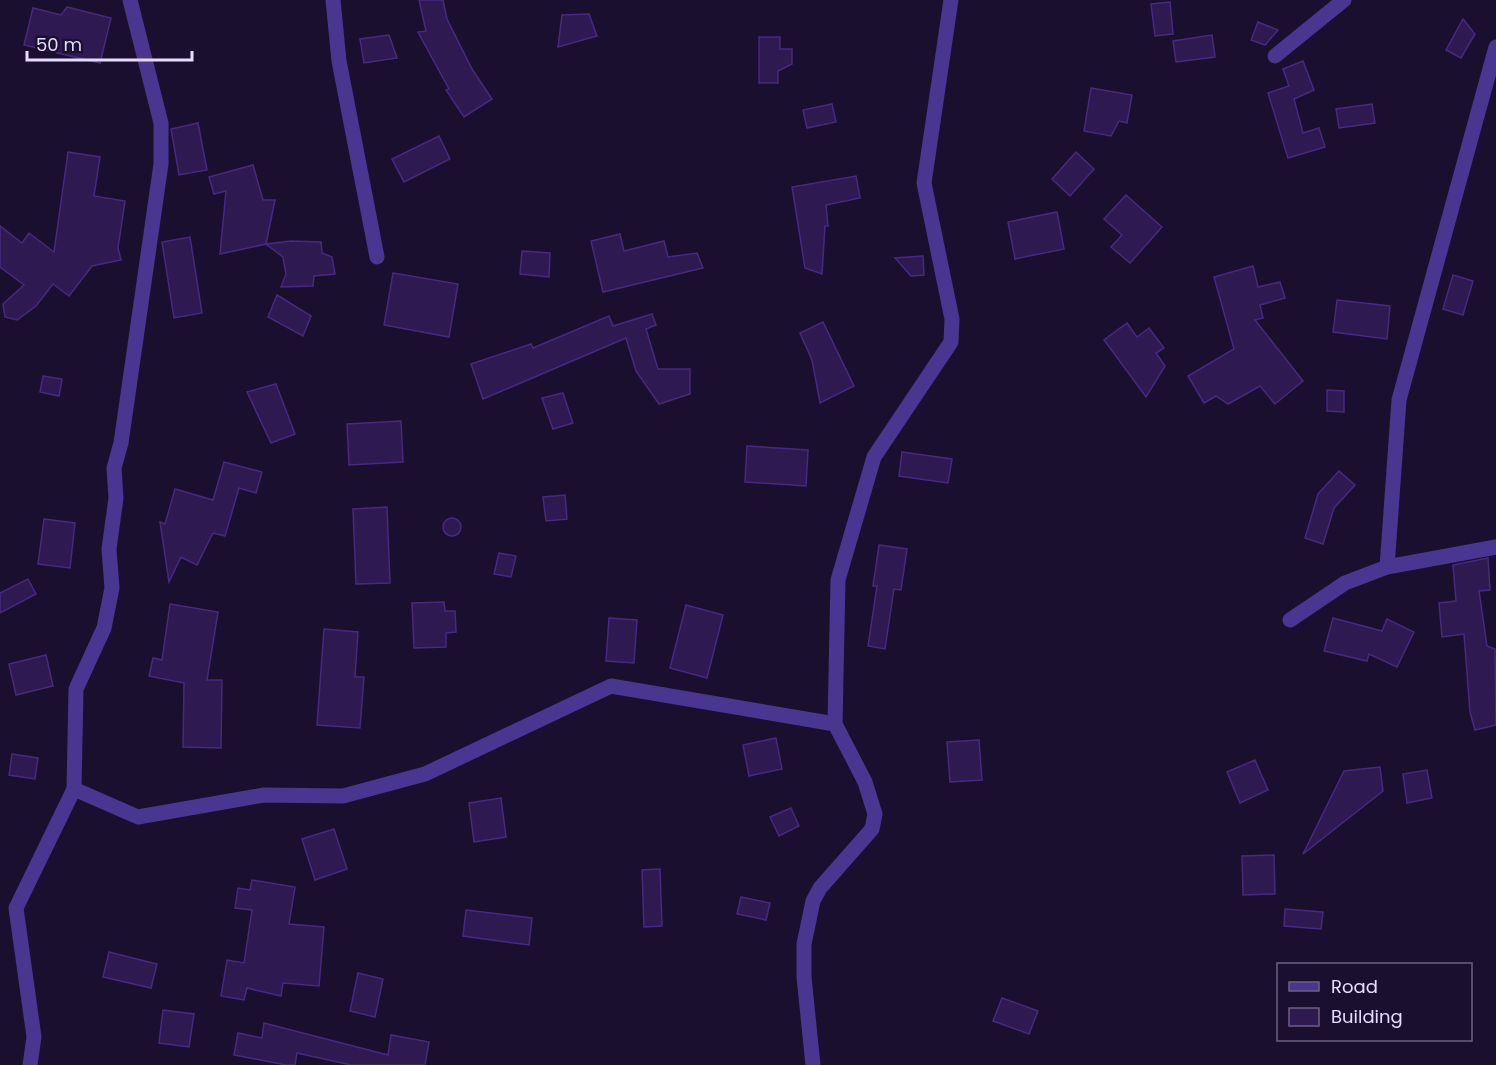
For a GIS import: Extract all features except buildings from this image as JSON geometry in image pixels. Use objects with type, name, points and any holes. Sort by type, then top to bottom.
[{"type":"street","points":[[30,1065],[34,1037],[16,908],[74,789],[76,689],[104,628],[111,588],[109,549],[116,498],[114,468],[121,443],[161,164],[161,123],[130,0]]},
{"type":"street","points":[[333,0],[339,61],[377,257]]},
{"type":"street","points":[[813,1065],[804,977],[804,944],[813,901],[820,888],[872,829],[875,814],[866,782],[835,724],[838,580],[874,457],[951,342],[952,319],[924,183],[951,0]]},
{"type":"street","points":[[1275,56],[1344,0]]},
{"type":"street","points":[[1387,567],[1398,400],[1496,47]]},
{"type":"street","points":[[1290,620],[1346,583],[1387,567],[1496,547]]},
{"type":"street","points":[[74,789],[138,817],[264,795],[343,796],[425,774],[610,686],[835,724]]}]
